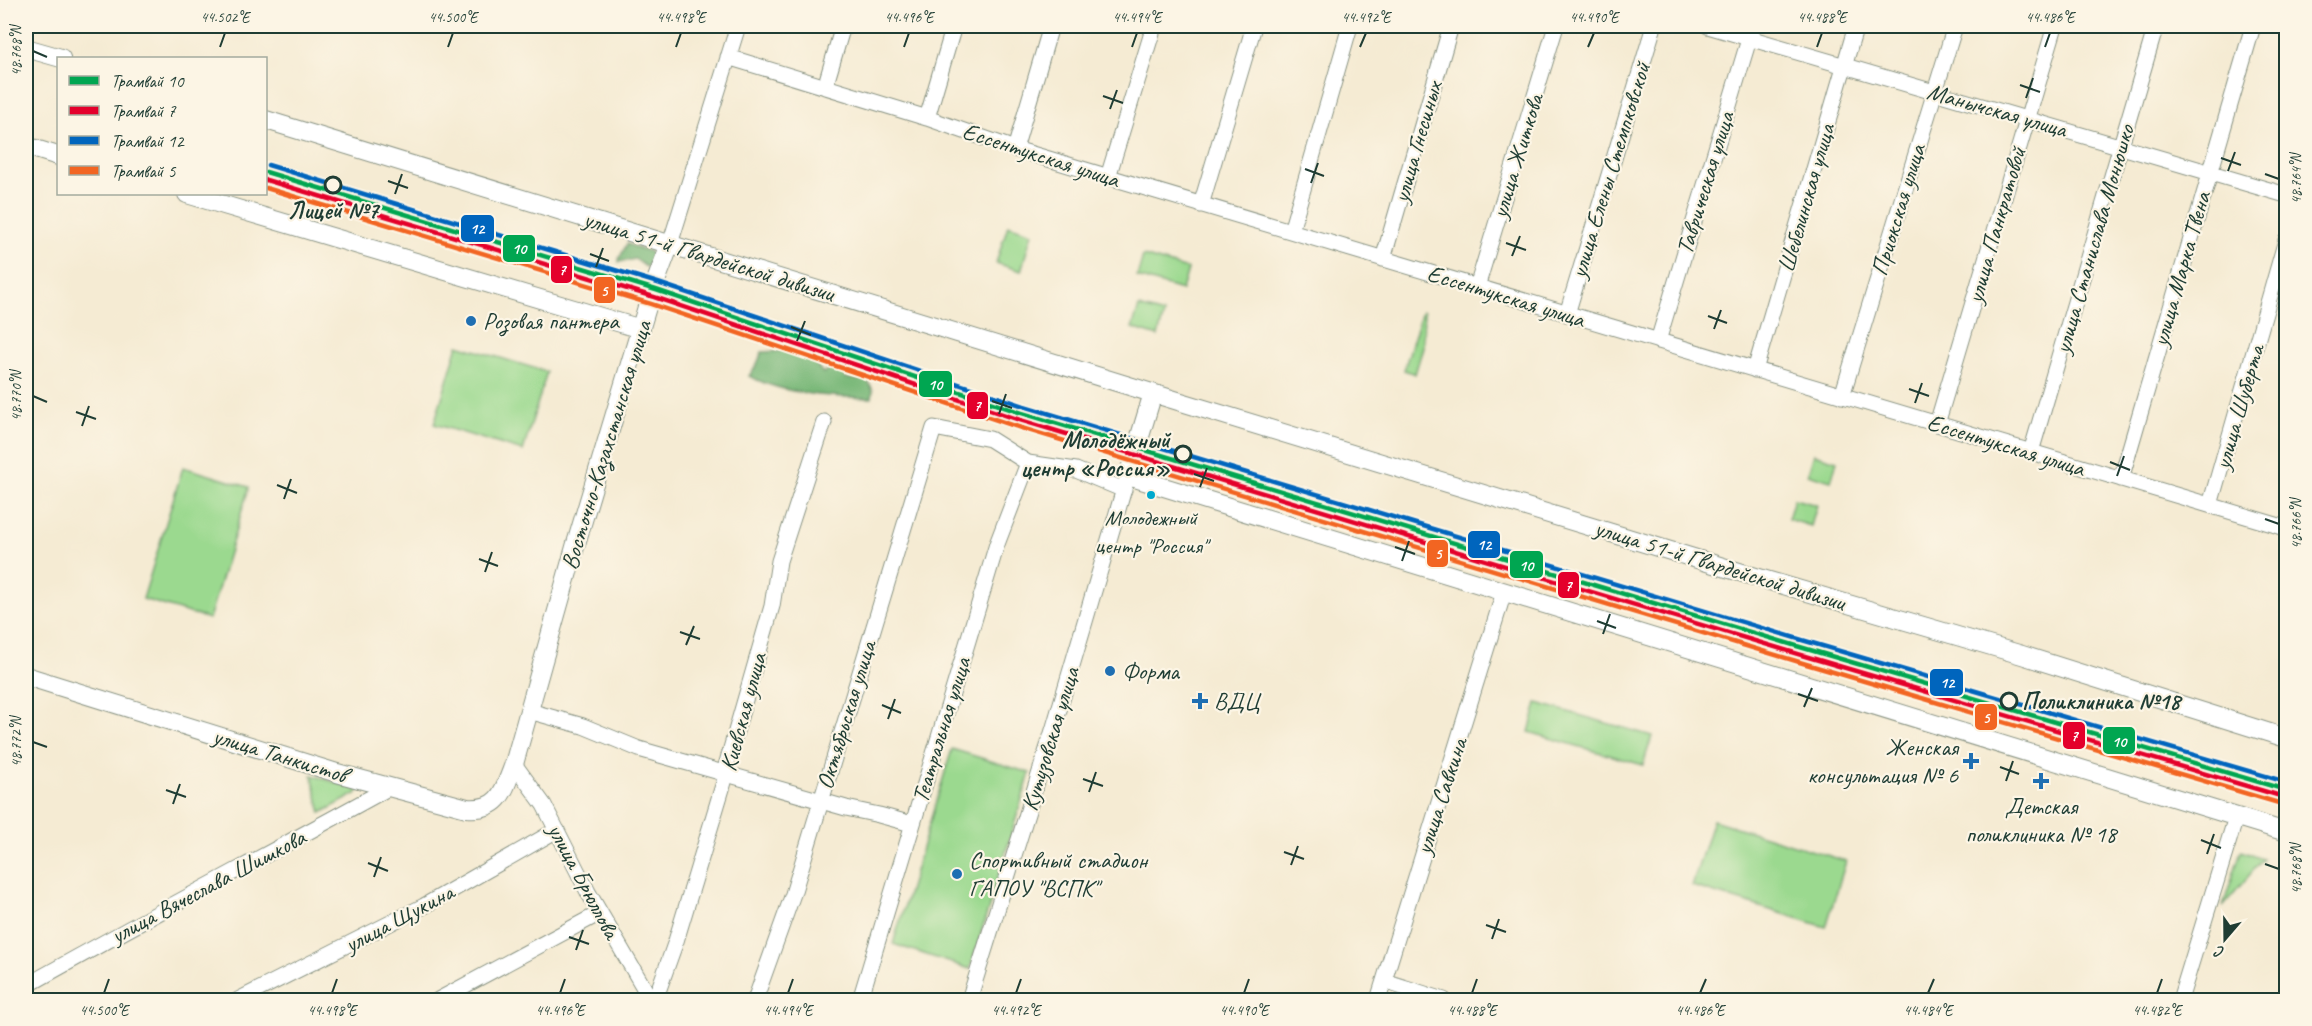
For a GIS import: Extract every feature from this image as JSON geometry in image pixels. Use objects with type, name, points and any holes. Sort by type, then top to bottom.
[{"type":"main road","points":[[26,48],[58,57]]},
{"type":"main road","name":"улица 51-й Гвардейской дивизии","points":[[267,120],[1153,393],[1767,580],[2022,655],[2286,738]]},
{"type":"main road","points":[[26,146],[57,156]]},
{"type":"main road","points":[[190,195],[641,328]]},
{"type":"main road","name":"Восточно-Казахстанская улица","points":[[514,764],[575,546],[641,328],[670,244]]},
{"type":"main road","points":[[1153,393],[1126,483],[1504,592],[2286,832]]},
{"type":"main road","name":"улица Танкистов","points":[[26,676],[337,772],[467,808],[477,809],[495,802],[503,795],[514,764]]},
{"type":"street","name":"Восточно-Казахстанская улица","points":[[670,244],[738,26]]},
{"type":"street","points":[[825,87],[843,26]]},
{"type":"street","points":[[927,118],[954,26]]},
{"type":"street","points":[[1015,149],[1051,26]]},
{"type":"street","points":[[1108,177],[1154,26]]},
{"type":"street","points":[[1201,205],[1254,26]]},
{"type":"street","points":[[1291,231],[1350,26]]},
{"type":"street","name":"улица Гнесиных","points":[[1383,259],[1451,26]]},
{"type":"street","name":"улица Житкова","points":[[1477,287],[1556,26]]},
{"type":"street","name":"улица Елены Стемпковской","points":[[1567,314],[1654,26]]},
{"type":"street","name":"Манычская улица","points":[[1708,26],[1751,32],[1934,93],[2027,118],[2286,195]]},
{"type":"street","name":"Шебелинская улица","points":[[1755,370],[1856,26]]},
{"type":"street","name":"Приокская улица","points":[[1842,396],[1955,26]]},
{"type":"street","name":"улица Панкратовой","points":[[1937,424],[2055,26]]},
{"type":"street","name":"улица Станислава Монюшко","points":[[2031,452],[2156,26]]},
{"type":"street","name":"улица Марка Твена","points":[[2121,479],[2253,26]]},
{"type":"street","name":"Таврическая улица","points":[[1658,341],[1751,32]]},
{"type":"street","name":"Ессентукская улица","points":[[728,57],[927,118],[1015,149],[2286,528]]},
{"type":"street","name":"улица Шуберта","points":[[2211,506],[2286,240]]},
{"type":"street","name":"Киевская улица","points":[[653,1000],[676,941],[724,782],[724,773],[772,606],[779,561],[824,422]]},
{"type":"street","name":"Октябрьская улица","points":[[755,1000],[793,894],[934,428],[990,439],[1028,463]]},
{"type":"street","points":[[1028,463],[1076,470],[1126,483]]},
{"type":"street","name":"Театральная улица","points":[[860,1000],[997,544],[1028,463]]},
{"type":"street","name":"Кутузовская улица","points":[[969,1000],[1054,727],[1126,483]]},
{"type":"street","name":"улица Савкина","points":[[1378,1000],[1504,592]]},
{"type":"street","points":[[530,711],[583,726],[639,749],[820,801],[912,824]]},
{"type":"street","name":"улица Брюллова","points":[[514,764],[544,805],[600,913],[653,1000]]},
{"type":"street","name":"улица Вячеслава Шишкова","points":[[26,986],[137,922],[298,838],[390,786]]},
{"type":"street","points":[[2180,1000],[2236,817]]},
{"type":"street","name":"улица Щукина","points":[[238,1000],[424,906],[557,830]]},
{"type":"street","points":[[438,1000],[600,913]]},
{"type":"street","points":[[1384,981],[1444,1000]]},
{"type":"green space","points":[[1008,225],[1032,233],[1021,271],[996,263]]},
{"type":"green space","points":[[627,244],[651,252],[649,265],[646,267],[635,259],[619,262]]},
{"type":"green space","points":[[1143,256],[1188,269],[1182,290],[1137,277]]},
{"type":"green space","points":[[1139,307],[1164,314],[1158,336],[1132,328]]},
{"type":"green space","points":[[1422,311],[1424,312],[1423,347],[1415,374],[1404,370]]},
{"type":"green space","points":[[787,343],[803,350],[823,373],[834,366],[842,368],[845,378],[858,380],[866,378],[873,390],[872,398],[825,396],[793,391],[749,376],[762,352],[781,351]]},
{"type":"green space","points":[[458,345],[547,372],[523,451],[434,424]]},
{"type":"green space","points":[[1814,454],[1837,461],[1831,481],[1808,474]]},
{"type":"green space","points":[[183,467],[249,487],[209,619],[143,599]]},
{"type":"green space","points":[[1794,499],[1817,505],[1811,526],[1788,519]]},
{"type":"green space","points":[[1537,703],[1652,736],[1643,765],[1529,732]]},
{"type":"green space","points":[[952,749],[1030,773],[970,969],[893,944]]},
{"type":"green space","points":[[312,775],[359,790],[356,794],[321,813]]},
{"type":"green space","points":[[1713,820],[1846,861],[1826,927],[1692,886]]},
{"type":"green space","points":[[2241,851],[2263,859],[2223,906]]},
{"type":"tram line","name":"12","points":[[268,165],[658,283],[1024,406],[1802,640],[2286,782]]},
{"type":"tram line","name":"10","points":[[267,172],[656,290],[1022,413],[1800,647],[2286,790]]},
{"type":"tram line","name":"7","points":[[267,180],[654,297],[1020,420],[1798,654],[2284,797]]},
{"type":"tram line","name":"5","points":[[267,188],[651,304],[1018,427],[1796,661],[2282,804]]},
{"type":"place","name":"Лицей №7","points":[[333,185]]},
{"type":"place","name":"Розовая пантера","points":[[471,321]]},
{"type":"place","name":"Молодёжный центр «Россия»","points":[[1183,454]]},
{"type":"place","name":"Молодежный центр \"Россия\"","points":[[1151,495]]},
{"type":"place","name":"Форма","points":[[1110,671]]},
{"type":"place","name":"ВДЦ","points":[[1200,701]]},
{"type":"place","name":"Поликлиника №18","points":[[2009,701]]},
{"type":"place","name":"Женская консультация № 6","points":[[1971,761]]},
{"type":"place","name":"Детская поликлиника № 18","points":[[2041,781]]},
{"type":"place","name":"Спортивный стадион ГАПОУ \"ВСПК\"","points":[[957,874]]}]
